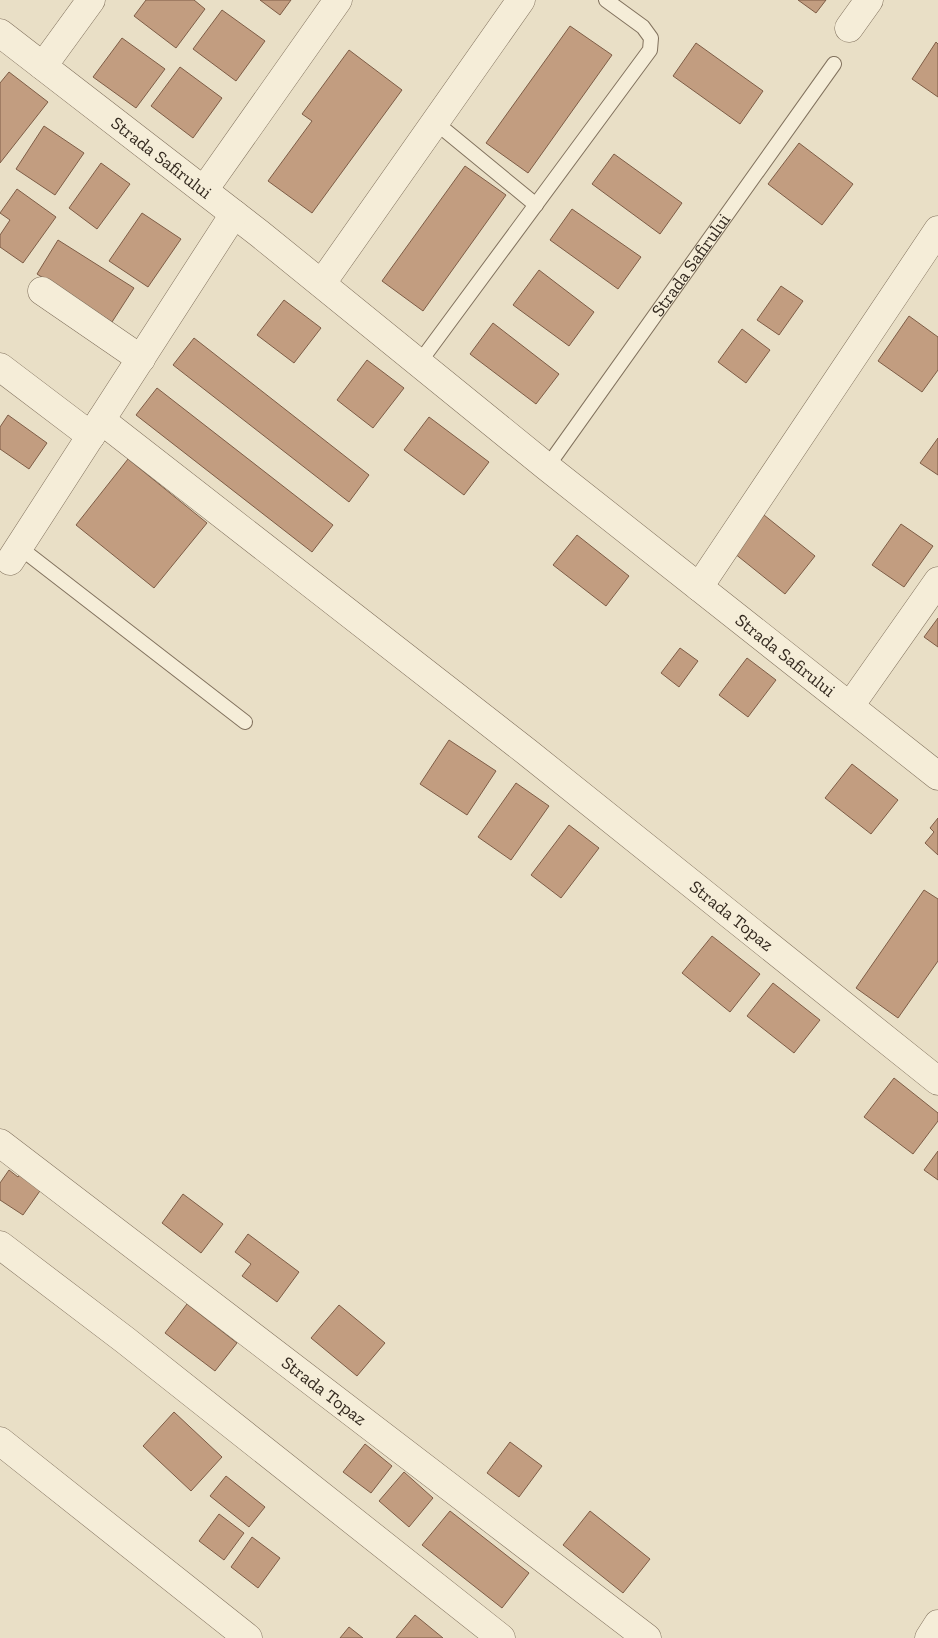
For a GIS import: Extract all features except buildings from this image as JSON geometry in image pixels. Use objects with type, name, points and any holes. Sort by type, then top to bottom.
[{"type":"street","points":[[43,66],[91,0]]},
{"type":"street","points":[[204,190],[338,0]]},
{"type":"street","points":[[322,283],[521,0]]},
{"type":"street","points":[[849,28],[869,0]]},
{"type":"street","name":"Strada Safirului","points":[[0,33],[322,283],[547,467],[938,776]]},
{"type":"street","points":[[14,554],[234,214]]},
{"type":"street","points":[[699,587],[938,230]]},
{"type":"street","points":[[42,291],[140,359]]},
{"type":"street","name":"Strada Topaz","points":[[0,368],[96,428],[527,752],[938,1081]]},
{"type":"street","name":"Strada Safirului","points":[[850,706],[938,581]]},
{"type":"street","name":"Strada Topaz","points":[[0,1143],[647,1638]]},
{"type":"street","points":[[0,1245],[125,1340],[501,1638]]},
{"type":"street","points":[[0,1441],[248,1638]]},
{"type":"street","points":[[930,1638],[938,1624]]},
{"type":"lane","points":[[419,363],[650,50],[651,38],[643,27],[606,0]]},
{"type":"lane","name":"Strada Safirului","points":[[547,467],[834,64]]},
{"type":"lane","points":[[435,122],[536,205]]},
{"type":"lane","points":[[14,554],[245,722]]}]
